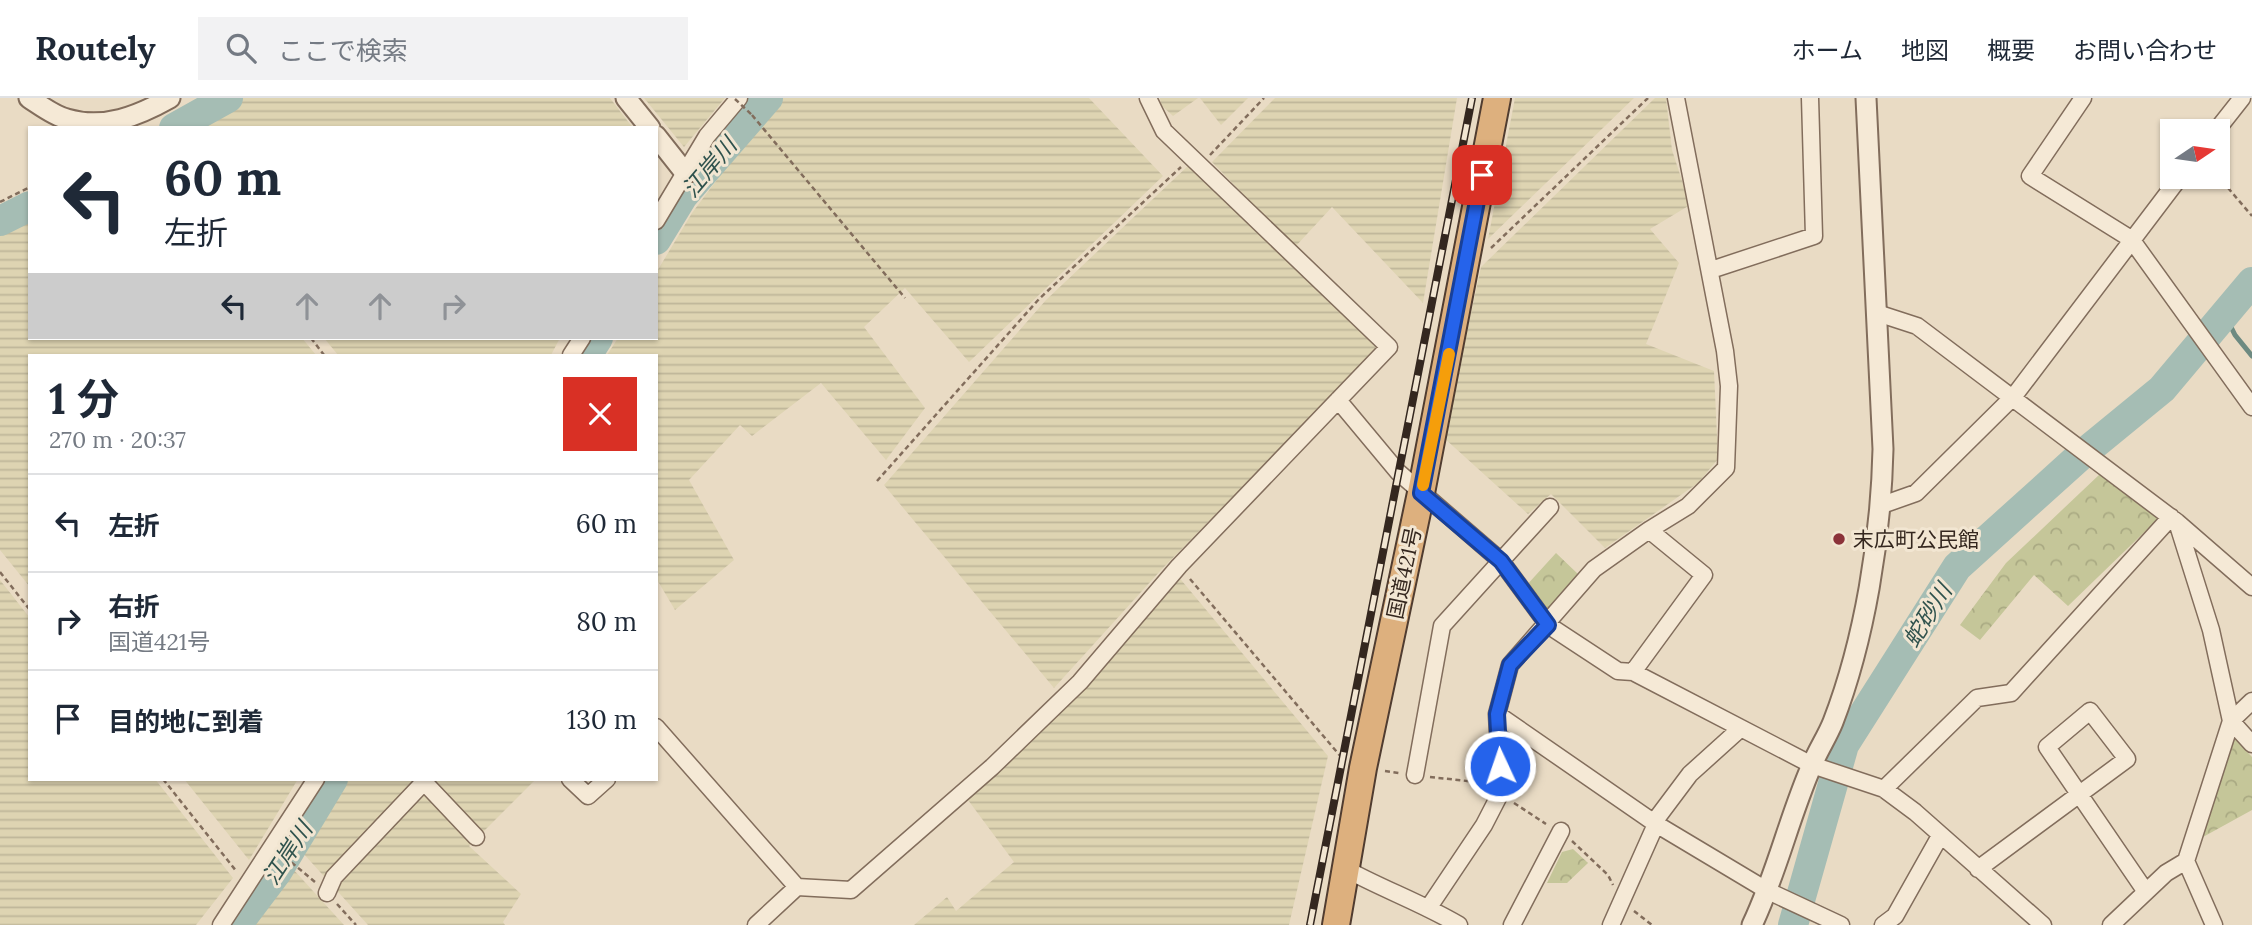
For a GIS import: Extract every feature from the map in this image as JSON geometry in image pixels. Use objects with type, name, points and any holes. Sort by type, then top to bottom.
[{"type":"highway","name":"国道421号","points":[[1336,925],[1344,868],[1352,763],[1421,493],[1497,98]]},
{"type":"street","points":[[29,98],[65,119],[105,123],[140,115],[170,98]]},
{"type":"street","points":[[626,98],[648,126]]},
{"type":"street","points":[[658,731],[797,887],[851,890],[992,767],[1080,682],[1179,566],[1389,347],[1164,131],[1147,98]]},
{"type":"street","points":[[1429,907],[1485,825],[1501,792],[1497,714],[1510,665],[1548,625],[1594,569],[1648,530],[1688,506],[1726,468],[1729,386],[1711,270],[1676,98]]},
{"type":"street","points":[[1711,270],[1814,236],[1810,98]]},
{"type":"street","points":[[1752,925],[1768,891],[1812,765],[1833,722],[1858,635],[1882,505],[1883,449],[1866,98]]},
{"type":"street","points":[[2083,98],[2030,176],[2131,239],[2252,407]]},
{"type":"street","points":[[2225,119],[2242,98]]},
{"type":"street","points":[[658,218],[707,136],[737,99]]},
{"type":"street","points":[[658,139],[686,174]]},
{"type":"street","points":[[1882,505],[1916,493],[2014,396],[2171,189]]},
{"type":"street","points":[[1877,313],[1917,326],[2014,396],[2174,519],[2252,587]]},
{"type":"street","points":[[1338,400],[1398,472],[1501,561],[1548,625],[1618,671],[1633,672],[1812,765],[1884,789],[2043,925]]},
{"type":"street","points":[[1415,775],[1442,626],[1550,507]]},
{"type":"street","points":[[2174,519],[2211,630],[2231,721],[2252,744]]},
{"type":"street","points":[[1884,789],[1977,698],[2011,693],[2174,519]]},
{"type":"street","points":[[1633,672],[1704,575],[1648,530]]},
{"type":"street","points":[[2111,925],[2166,873],[2186,861],[2231,721],[2252,701]]},
{"type":"street","points":[[1978,869],[2080,794],[2127,759],[2090,711],[2047,747],[2080,794],[2146,892]]},
{"type":"street","points":[[1497,714],[1655,823],[1768,891],[1841,925]]},
{"type":"street","points":[[1611,925],[1655,823],[1690,774],[1741,728]]},
{"type":"street","points":[[221,925],[315,781]]},
{"type":"street","points":[[572,781],[588,796],[605,781]]},
{"type":"street","points":[[327,893],[334,877],[425,782],[477,837]]},
{"type":"street","points":[[1512,925],[1561,831]]},
{"type":"street","points":[[1909,925],[1889,920],[1940,836]]},
{"type":"street","points":[[2186,861],[2214,925]]},
{"type":"street","points":[[1344,868],[1382,889],[1429,907],[1459,925]]},
{"type":"street","points":[[756,925],[797,887]]},
{"type":"path","points":[[877,481],[1039,299],[1264,98]]},
{"type":"path","points":[[1490,249],[1648,98]]},
{"type":"path","points":[[737,99],[905,298]]},
{"type":"path","points":[[0,202],[28,188]]},
{"type":"path","points":[[2229,189],[2252,216]]},
{"type":"path","points":[[313,340],[323,354]]},
{"type":"path","points":[[1179,566],[1352,763],[1415,775],[1490,784],[1533,817],[1561,831],[1608,876],[1620,900],[1652,925]]},
{"type":"path","points":[[0,572],[28,607]]},
{"type":"path","points":[[165,781],[248,886]]},
{"type":"shaded area","points":[[240,98],[610,98],[631,126],[185,126]]},
{"type":"shaded area","points":[[644,98],[725,98],[684,147]]},
{"type":"shaded area","points":[[778,98],[1089,98],[1163,176],[969,362],[905,288],[864,327],[925,408],[886,460],[821,383],[752,436],[740,425],[689,480],[734,560],[675,610],[658,581],[658,354],[608,354],[617,340],[658,340],[658,270],[692,213]]},
{"type":"shaded area","points":[[1160,98],[1198,98],[1173,116],[1161,105]]},
{"type":"shaded area","points":[[1200,98],[1248,98],[1221,125]]},
{"type":"shaded area","points":[[1275,98],[1457,98],[1423,303],[1332,207],[1295,247],[1212,162]]},
{"type":"shaded area","points":[[1515,98],[1634,98],[1488,239]]},
{"type":"shaded area","points":[[1655,98],[1666,98],[1672,150],[1690,205],[1650,229],[1679,263],[1646,344],[1714,371],[1718,459],[1698,483],[1605,548],[1551,494],[1528,514],[1444,438],[1481,267]]},
{"type":"shaded area","points":[[1190,164],[1378,348],[1161,570],[1054,688],[884,485],[1046,300]]},
{"type":"shaded area","points":[[28,212],[28,340],[304,340],[315,354],[28,354],[28,585],[0,550],[0,227]]},
{"type":"shaded area","points":[[326,340],[559,340],[552,354],[337,354]]},
{"type":"shaded area","points":[[1177,575],[1328,756],[1289,925],[914,925],[947,897],[956,911],[1014,862],[965,796]]},
{"type":"shaded area","points":[[0,580],[28,615],[28,781],[157,781],[233,878],[196,925],[0,925]]},
{"type":"shaded area","points":[[186,781],[297,781],[249,860]]},
{"type":"shaded area","points":[[347,781],[534,781],[469,846],[521,894],[503,922],[505,925],[368,925],[302,852]]},
{"type":"shaded area","points":[[293,869],[344,925],[254,925]]},
{"type":"green space","points":[[2100,474],[2159,518],[2068,606],[2034,575],[1980,640],[1960,625],[2006,563]]},
{"type":"green space","points":[[1556,553],[1579,575],[1552,608],[1540,607],[1525,587]]},
{"type":"green space","points":[[2233,737],[2252,757],[2252,810],[2203,837],[2226,745]]},
{"type":"green space","points":[[1573,849],[1588,863],[1567,883],[1547,883],[1562,852]]},
{"type":"waterway","points":[[178,126],[228,98]]},
{"type":"waterway","name":"江岸川","points":[[658,237],[683,196],[768,98]]},
{"type":"waterway","points":[[0,221],[28,207]]},
{"type":"waterway","name":"蛇砂川","points":[[1793,925],[1844,745],[1957,567],[2079,457],[2162,389],[2252,282]]},
{"type":"waterway","points":[[2224,313],[2235,335],[2252,356]]},
{"type":"waterway","name":"江岸川","points":[[588,354],[597,340]]},
{"type":"waterway","name":"江岸川","points":[[237,925],[277,872],[332,781]]},
{"type":"railway","points":[[1310,925],[1472,98]]},
{"type":"slow traffic","points":[[1423,485],[1449,354]]},
{"type":"place","name":"末広町公民館","points":[[1839,539]]},
{"type":"route","points":[[1482,175],[1421,493],[1501,561],[1548,625],[1510,665],[1497,714],[1500,766]]}]
